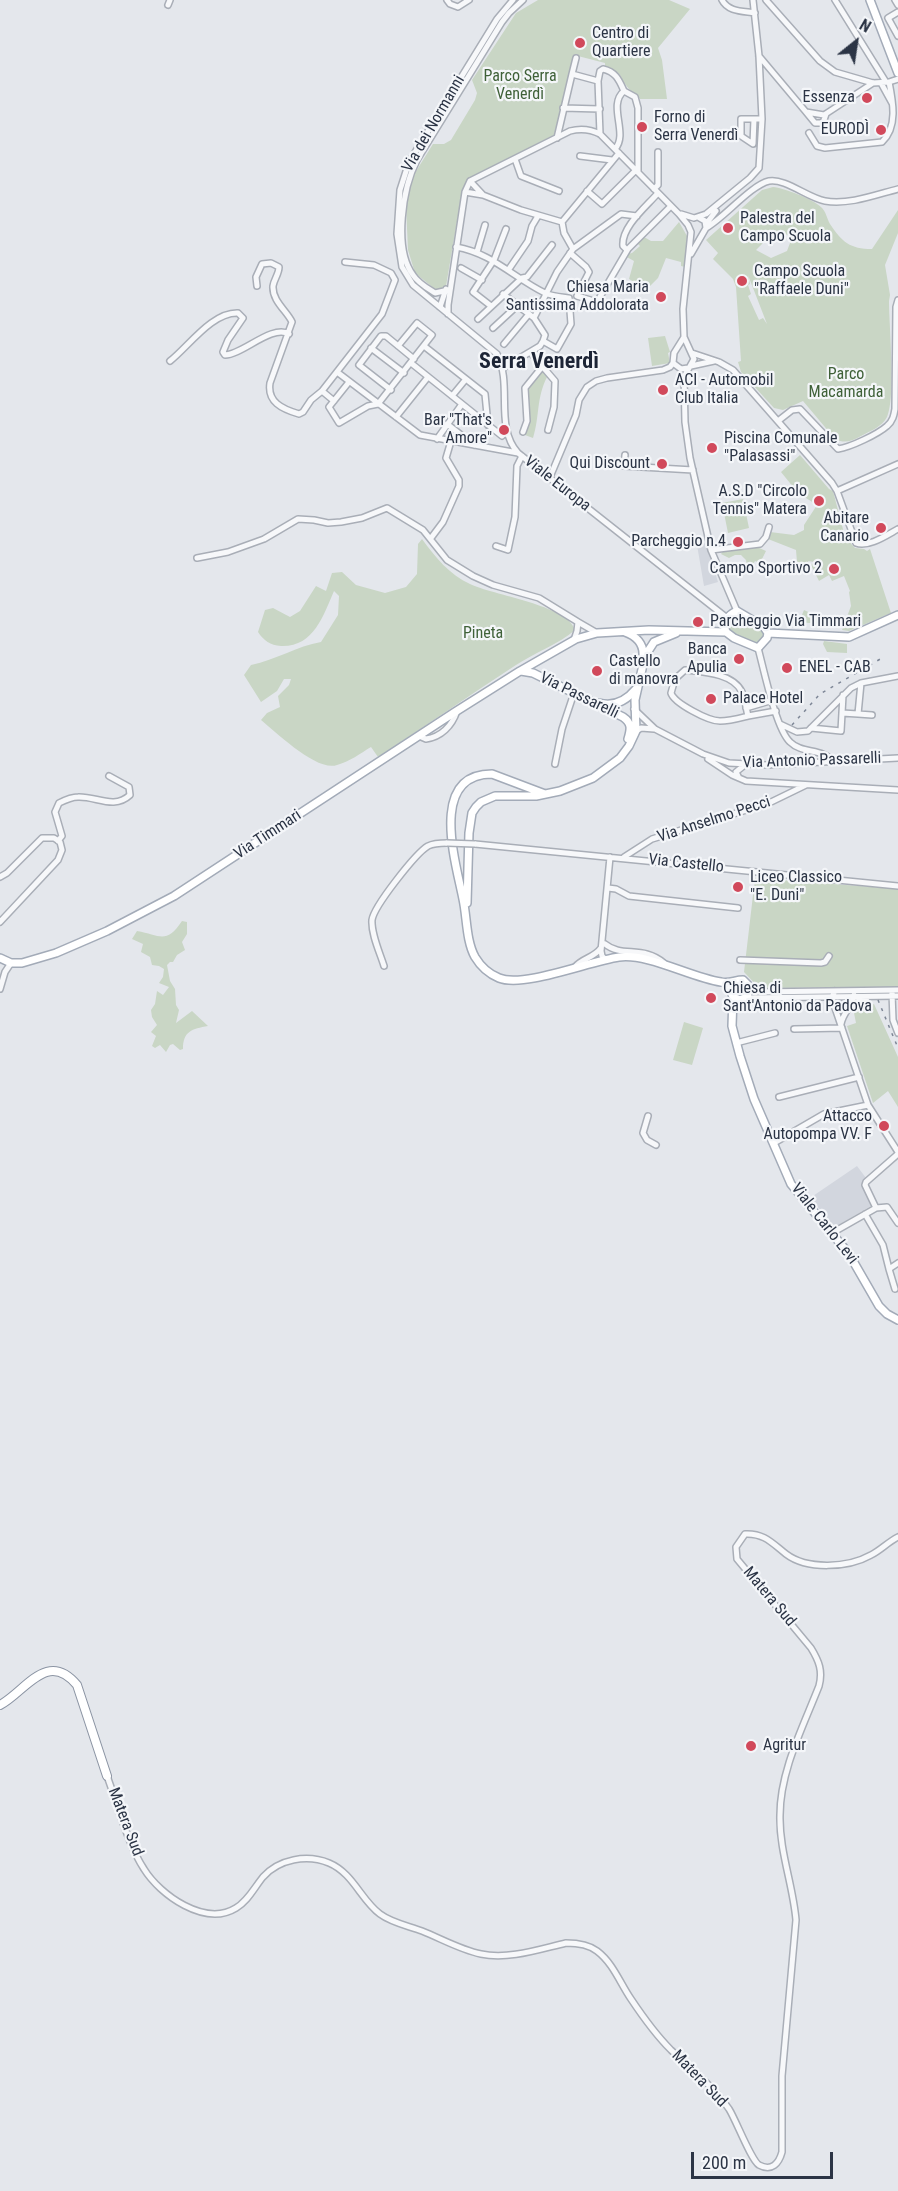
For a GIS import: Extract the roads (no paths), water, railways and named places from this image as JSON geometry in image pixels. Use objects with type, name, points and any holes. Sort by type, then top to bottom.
[{"type":"highway","points":[[0,1705],[37,1675],[47,1672],[66,1674],[81,1695],[107,1776]]},
{"type":"main road","points":[[870,0],[898,73]]},
{"type":"main road","points":[[726,632],[727,618],[737,611],[764,627],[768,633]]},
{"type":"main road","points":[[768,633],[849,637],[898,615]]},
{"type":"main road","points":[[623,631],[726,632],[758,648],[764,643],[768,633]]},
{"type":"main road","points":[[467,918],[469,833],[472,813],[481,802],[495,796],[536,796],[560,791],[593,778],[615,762],[629,746],[636,731],[634,708],[644,651],[634,636],[623,631]]},
{"type":"main road","name":"Via Timmari","points":[[12,963],[22,963],[56,953],[156,906],[520,671],[573,640],[597,633],[623,631]]},
{"type":"main road","points":[[642,665],[654,642],[680,632]]},
{"type":"main road","points":[[539,675],[536,669],[541,659]]},
{"type":"main road","name":"Via Passarelli","points":[[520,671],[529,671],[539,675],[623,717],[630,723],[631,729],[627,742],[615,762]]},
{"type":"main road","points":[[591,701],[614,705],[630,697],[637,687]]},
{"type":"main road","points":[[545,794],[492,774],[484,774],[469,780],[456,794],[450,812],[451,832],[471,947],[488,972],[499,978],[517,980],[620,957],[640,957],[668,966],[695,980],[721,987],[744,999]]},
{"type":"main road","points":[[0,958],[12,963]]},
{"type":"main road","points":[[682,972],[722,982],[743,980],[750,987],[749,995],[733,1016]]},
{"type":"main road","points":[[731,994],[733,982]]},
{"type":"main road","name":"Viale Carlo Levi","points":[[731,994],[732,1026],[736,1043],[754,1099],[791,1184],[857,1267],[879,1306],[898,1320]]},
{"type":"street","points":[[447,0],[458,7],[469,0]]},
{"type":"street","name":"Via dei Normanni","points":[[448,314],[413,285],[402,267],[397,234],[400,190],[409,162],[497,19],[513,0]]},
{"type":"street","name":"Via dei Normanni","points":[[444,291],[435,293],[414,277],[408,267],[403,238],[403,220],[409,178],[417,160],[497,30],[509,13],[523,0]]},
{"type":"street","points":[[722,0],[724,5],[730,9],[755,13]]},
{"type":"street","points":[[688,225],[696,217],[711,211],[755,173],[760,164],[762,119],[753,0]]},
{"type":"street","points":[[766,0],[797,37],[835,72],[873,83],[885,83],[898,79]]},
{"type":"street","points":[[809,133],[817,146],[825,148],[882,142],[894,120],[893,104],[885,83],[835,0]]},
{"type":"street","points":[[895,0],[898,5]]},
{"type":"street","points":[[898,12],[888,18],[898,36]]},
{"type":"street","points":[[759,56],[806,112],[826,114],[873,83]]},
{"type":"street","points":[[557,138],[576,58]]},
{"type":"street","points":[[587,191],[602,204],[637,171],[638,108],[635,98],[624,91],[615,75],[603,69],[600,71],[598,81],[600,134]]},
{"type":"street","points":[[572,74],[598,81]]},
{"type":"street","points":[[576,296],[589,272],[572,251],[562,222],[617,151],[620,141],[618,102],[619,95],[624,91]]},
{"type":"street","points":[[563,108],[600,109]]},
{"type":"street","points":[[754,119],[753,144],[741,136],[741,119],[754,119],[762,119]]},
{"type":"street","points":[[690,256],[712,214],[761,169],[765,125],[762,119]]},
{"type":"street","points":[[503,294],[534,318],[545,335],[540,346],[503,368],[497,354],[491,348],[448,314],[465,192],[470,181],[578,129],[590,129],[600,134],[679,213],[688,225],[691,232],[683,309],[684,337],[694,360],[684,377],[685,422],[711,550],[737,611]]},
{"type":"street","points":[[627,250],[622,246],[622,238],[658,185],[658,152]]},
{"type":"street","points":[[580,156],[612,160]]},
{"type":"street","points":[[515,159],[521,176],[559,191]]},
{"type":"street","points":[[706,226],[760,184],[771,180],[825,201],[839,202],[898,189]]},
{"type":"street","points":[[470,181],[483,195]]},
{"type":"street","points":[[465,192],[483,195],[538,216],[562,222]]},
{"type":"street","points":[[456,247],[477,252],[494,260],[546,294],[568,298],[576,296],[597,302],[627,250],[671,206]]},
{"type":"street","points":[[534,318],[557,272],[572,251],[621,213],[637,216]]},
{"type":"street","points":[[679,213],[702,218],[706,226]]},
{"type":"street","points":[[509,269],[528,241],[532,226],[538,216]]},
{"type":"street","points":[[477,252],[485,225]]},
{"type":"street","points":[[491,306],[472,292],[494,260],[506,229]]},
{"type":"street","points":[[691,232],[696,235],[702,234]]},
{"type":"street","points":[[478,319],[503,294],[522,278],[527,277],[552,244]]},
{"type":"street","points":[[257,286],[256,277],[262,264],[271,263],[279,267],[273,289],[280,306],[292,322],[270,383],[270,393],[274,402],[282,408],[301,413],[322,391],[382,314],[395,280],[392,273],[377,267],[345,262]]},
{"type":"street","points":[[461,268],[482,280]]},
{"type":"street","points":[[440,307],[444,291],[451,283]]},
{"type":"street","points":[[543,341],[557,349],[571,324],[568,298]]},
{"type":"street","points":[[778,420],[792,410],[800,409],[838,449],[846,448],[887,427],[893,420],[895,409],[896,307],[898,300]]},
{"type":"street","points":[[493,328],[518,304]]},
{"type":"street","points":[[170,361],[209,324],[229,313],[238,313],[243,318],[224,346],[225,355],[280,332],[289,334]]},
{"type":"street","points":[[504,344],[529,314]]},
{"type":"street","points":[[349,382],[329,407],[339,423],[368,406],[378,404],[432,335],[417,323],[398,346]]},
{"type":"street","points":[[391,390],[359,365],[381,336],[386,336],[428,377],[502,436]]},
{"type":"street","points":[[684,337],[672,357],[673,363],[681,369],[715,361]]},
{"type":"street","points":[[424,346],[485,394],[489,425]]},
{"type":"street","points":[[371,348],[404,373]]},
{"type":"street","points":[[676,350],[682,348],[733,370],[837,491],[856,543],[868,544],[898,530]]},
{"type":"street","points":[[530,352],[555,381],[554,407],[548,430]]},
{"type":"street","points":[[550,477],[576,415],[579,400],[587,387],[596,381],[608,378],[663,370],[673,363]]},
{"type":"street","points":[[523,432],[526,421],[525,388],[542,367]]},
{"type":"street","name":"Viale Europa","points":[[503,368],[510,444],[520,455],[727,618]]},
{"type":"street","points":[[337,372],[420,435],[520,455],[517,466],[515,517],[508,550],[496,546]]},
{"type":"street","points":[[396,417],[428,377]]},
{"type":"street","points":[[453,396],[466,379]]},
{"type":"street","points":[[322,391],[334,401]]},
{"type":"street","points":[[437,439],[462,404]]},
{"type":"street","points":[[447,424],[475,446]]},
{"type":"street","points":[[493,449],[494,444],[507,431]]},
{"type":"street","points":[[430,538],[443,522],[459,486],[459,480],[446,458],[451,441]]},
{"type":"street","points":[[625,455],[624,466],[693,470]]},
{"type":"street","points":[[837,491],[898,464]]},
{"type":"street","points":[[197,558],[228,552],[264,539],[298,519],[328,523],[341,522],[362,518],[384,508],[418,526],[447,560],[481,581],[539,598],[597,633]]},
{"type":"street","points":[[711,550],[760,544],[766,537],[769,527]]},
{"type":"street","points":[[573,640],[578,622]]},
{"type":"street","points":[[758,648],[783,733],[793,745],[823,754],[832,760]]},
{"type":"street","points":[[748,716],[741,690],[721,676],[685,670],[675,679],[671,693],[673,698],[712,720],[720,721],[748,716],[776,711]]},
{"type":"street","points":[[780,724],[803,733],[811,728],[851,688],[861,683],[897,675]]},
{"type":"street","points":[[858,714],[861,683]]},
{"type":"street","points":[[555,764],[562,729],[574,693]]},
{"type":"street","points":[[811,728],[841,731],[843,695]]},
{"type":"street","points":[[746,708],[773,700]]},
{"type":"street","name":"Via Antonio Passarelli","points":[[634,708],[655,729],[703,754],[729,763],[767,765],[898,758]]},
{"type":"street","points":[[842,713],[872,715]]},
{"type":"street","points":[[636,731],[641,728],[655,729]]},
{"type":"street","points":[[703,754],[740,779],[898,790]]},
{"type":"street","points":[[726,771],[729,763]]},
{"type":"street","points":[[729,763],[740,779]]},
{"type":"street","points":[[736,772],[746,764]]},
{"type":"street","points":[[59,841],[62,836],[55,812],[59,803],[76,797],[114,803],[130,795],[129,787],[109,776]]},
{"type":"street","name":"Via Anselmo Pecci","points":[[610,869],[621,858],[652,839],[769,803],[807,785]]},
{"type":"street","points":[[0,877],[7,873],[42,838],[54,838],[59,841],[62,850],[58,860],[0,922]]},
{"type":"street","name":"Via Castello","points":[[384,966],[372,924],[374,915],[392,885],[428,846],[447,843],[898,886]]},
{"type":"street","points":[[606,960],[602,956],[610,857]]},
{"type":"street","points":[[608,888],[616,889],[629,897],[738,908]]},
{"type":"street","points":[[604,943],[614,951],[647,953],[668,966]]},
{"type":"street","points":[[575,967],[580,961],[596,955],[604,943]]},
{"type":"street","points":[[740,960],[821,963],[829,957]]},
{"type":"street","points":[[0,989],[4,976],[12,963]]},
{"type":"street","points":[[0,968],[4,976]]},
{"type":"street","points":[[750,987],[758,992],[895,993]]},
{"type":"street","points":[[854,994],[871,996],[895,993]]},
{"type":"street","points":[[895,993],[893,1020],[898,1033]]},
{"type":"street","points":[[744,999],[833,994]]},
{"type":"street","points":[[833,994],[834,1005],[868,1106],[898,1153],[866,1182],[865,1185],[876,1208]]},
{"type":"street","points":[[842,1027],[845,1011],[851,1004],[854,994]]},
{"type":"street","points":[[834,1005],[851,1004],[871,996]]},
{"type":"street","points":[[794,1029],[842,1027]]},
{"type":"street","points":[[736,1043],[775,1033]]},
{"type":"street","points":[[778,1097],[859,1077]]},
{"type":"street","points":[[774,1143],[824,1114],[868,1106]]},
{"type":"street","points":[[648,1116],[643,1133],[647,1140],[656,1145]]},
{"type":"street","points":[[832,1233],[876,1208],[887,1207],[898,1222]]},
{"type":"street","points":[[865,1214],[883,1245],[895,1289]]},
{"type":"street","points":[[889,1269],[898,1263]]},
{"type":"street","name":"Matera Sud","points":[[107,1776],[144,1870],[171,1896],[184,1906],[195,1910],[207,1914],[220,1914],[235,1909],[247,1899],[264,1876],[274,1868],[301,1858],[315,1859],[330,1863],[346,1874],[380,1914],[466,1950],[483,1955],[504,1956],[566,1943],[587,1945],[610,1964],[630,1998],[651,2026],[727,2106],[740,2127],[754,2159],[758,2164],[768,2168],[778,2163],[782,2152],[782,2076],[796,1920],[781,1834],[780,1799],[784,1779],[819,1686],[821,1674],[818,1661],[811,1648],[737,1559],[736,1547],[745,1534],[754,1534],[768,1539],[799,1561],[820,1564],[850,1563],[869,1556],[898,1537]]},
{"type":"railway","points":[[792,725],[820,694],[882,658]]},
{"type":"railway","points":[[878,1000],[898,1048]]},
{"type":"place","name":"Centro di Quartiere","points":[[580,43]]},
{"type":"place","name":"Essenza","points":[[867,98]]},
{"type":"place","name":"Forno di Serra Venerdì","points":[[642,127]]},
{"type":"place","name":"EURODÌ","points":[[881,130]]},
{"type":"place","name":"Palestra del Campo Scuola","points":[[728,228]]},
{"type":"place","name":"Campo Scuola \"Raffaele Duni\"","points":[[742,281]]},
{"type":"place","name":"Chiesa Maria Santissima Addolorata","points":[[661,297]]},
{"type":"place","name":"ACI - Automobil Club Italia","points":[[663,390]]},
{"type":"place","name":"Bar \"That's Amore\"","points":[[504,430]]},
{"type":"place","name":"Piscina Comunale \"Palasassi\"","points":[[712,448]]},
{"type":"place","name":"Qui Discount","points":[[662,464]]},
{"type":"place","name":"A.S.D \"Circolo Tennis\" Matera","points":[[819,501]]},
{"type":"place","name":"Abitare Canario","points":[[881,528]]},
{"type":"place","name":"Parcheggio n.4","points":[[738,542]]},
{"type":"place","name":"Campo Sportivo 2","points":[[834,569]]},
{"type":"place","name":"Parcheggio Via Timmari","points":[[698,622]]},
{"type":"place","name":"Banca Apulia","points":[[739,659]]},
{"type":"place","name":"ENEL - CAB","points":[[787,668]]},
{"type":"place","name":"Castello di manovra","points":[[597,671]]},
{"type":"place","name":"Palace Hotel","points":[[711,699]]},
{"type":"place","name":"Liceo Classico \"E. Duni\"","points":[[738,887]]},
{"type":"place","name":"Chiesa di Sant'Antonio da Padova","points":[[711,998]]},
{"type":"place","name":"Attacco Autopompa VV. F","points":[[884,1126]]},
{"type":"place","name":"Agritur","points":[[751,1746]]},
{"type":"district","name":"Serra Venerdì","points":[[539,362]]},
{"type":"park label","name":"Parco Serra Venerdì","points":[[520,86]]},
{"type":"park label","name":"Parco Macamarda","points":[[846,384]]},
{"type":"park label","name":"Pineta","points":[[483,634]]}]
